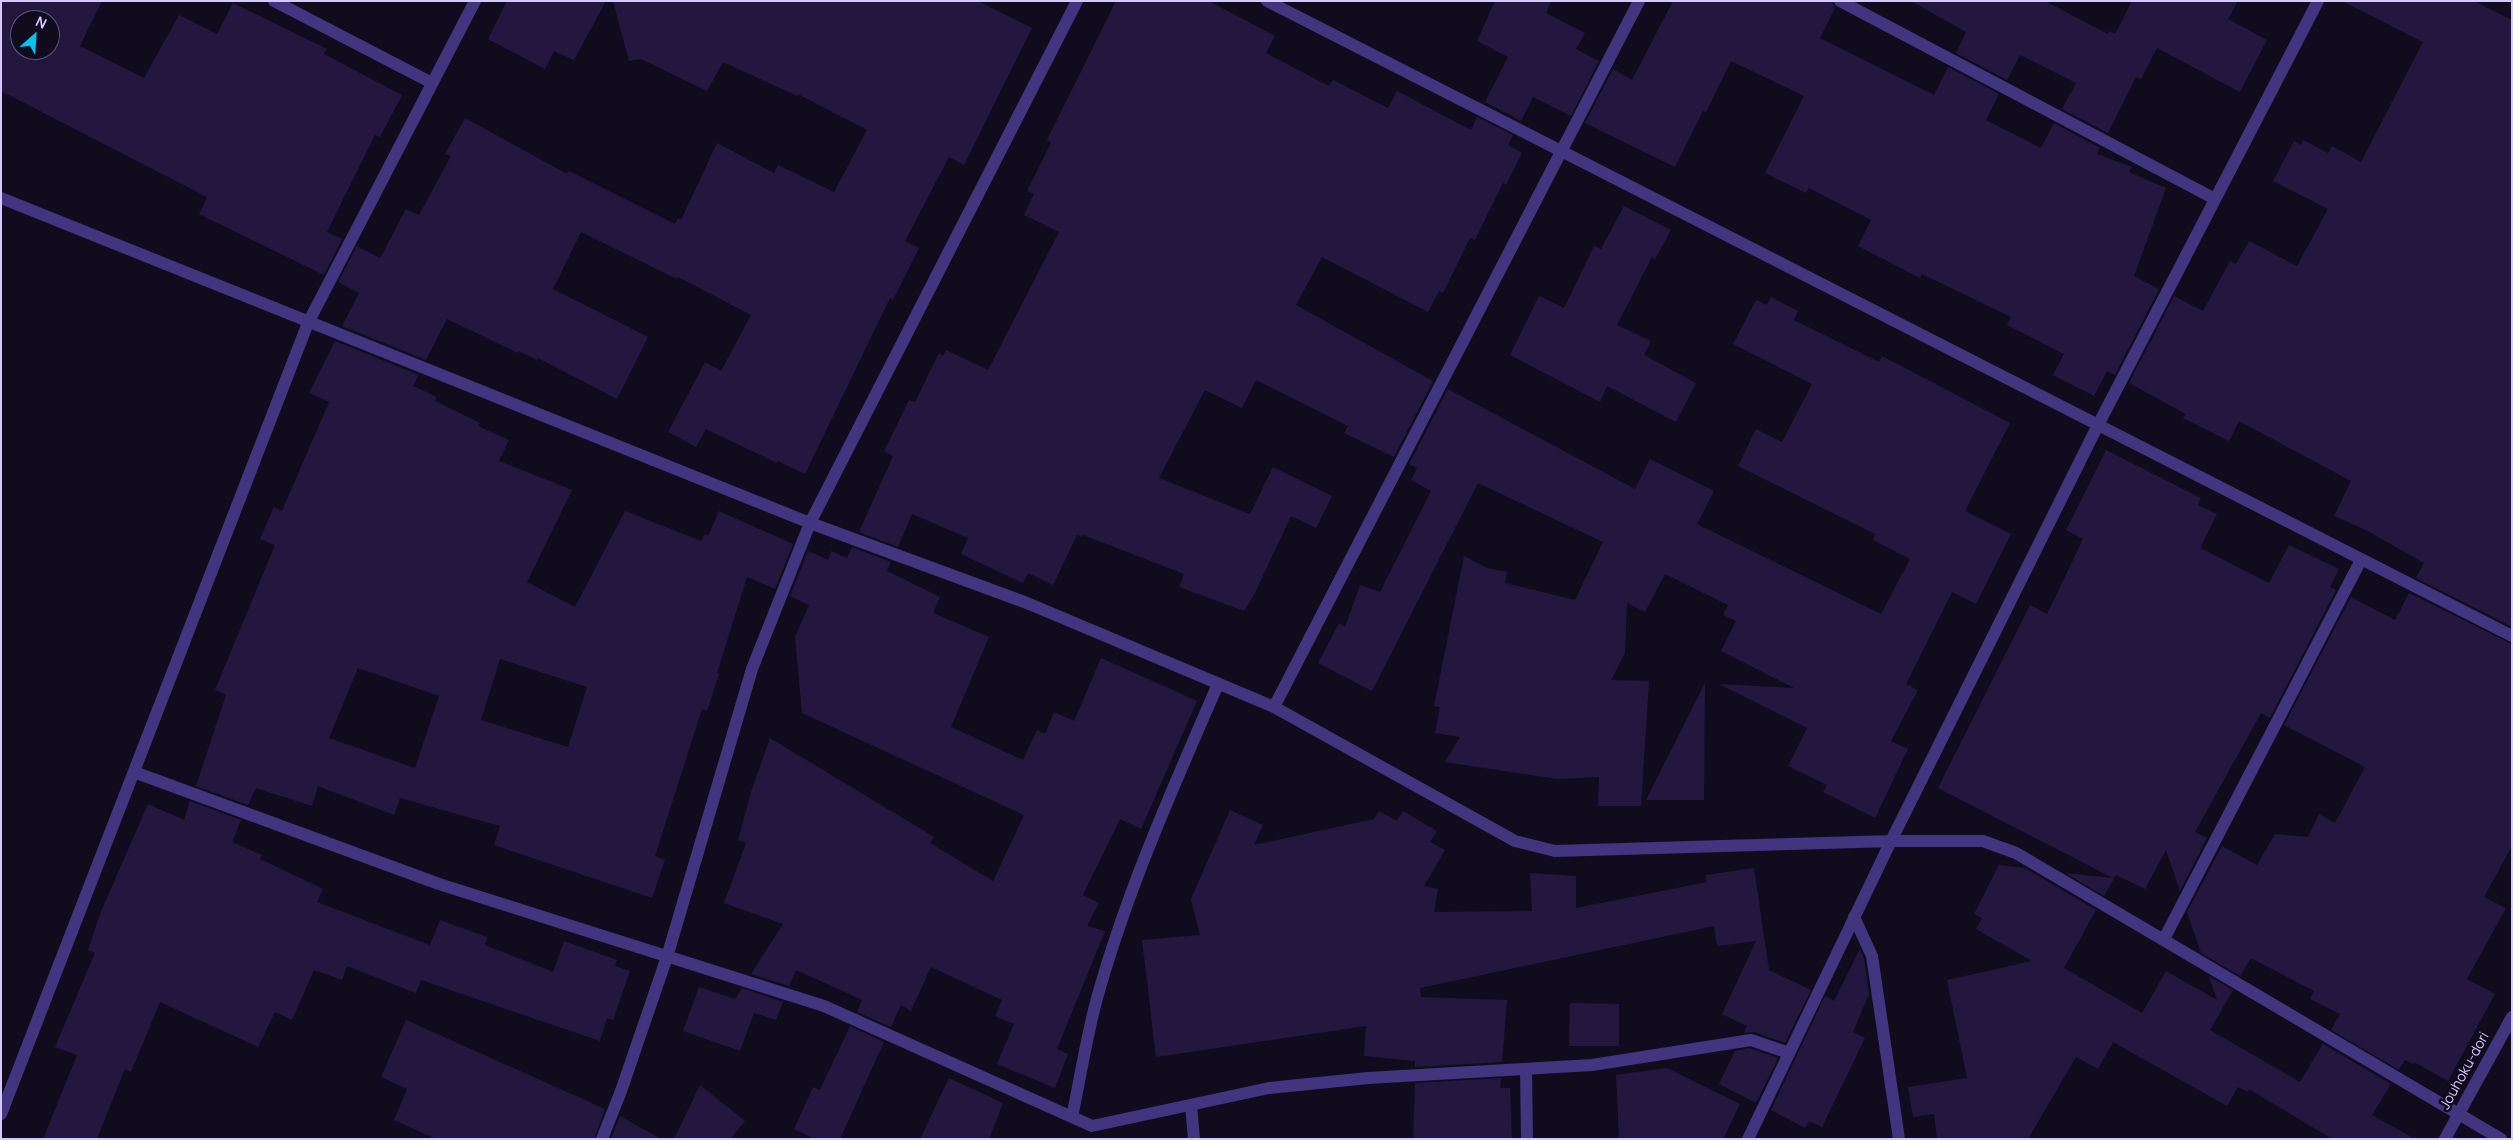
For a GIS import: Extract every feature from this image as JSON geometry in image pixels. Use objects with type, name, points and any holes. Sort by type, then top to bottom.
[{"type":"street","points":[[274,1],[432,84]]},
{"type":"street","points":[[1,1114],[308,323],[475,1]]},
{"type":"street","points":[[602,1139],[621,1091],[667,957],[752,669],[810,523],[1077,1]]},
{"type":"street","points":[[1267,1],[1562,150],[2097,427],[2512,636]]},
{"type":"street","points":[[1274,707],[1639,1]]},
{"type":"street","points":[[1840,1],[2215,199]]},
{"type":"street","points":[[1748,1139],[1891,841],[2097,427],[2318,1]]},
{"type":"street","points":[[1,198],[308,323],[810,523],[1027,603],[1274,707],[1515,841],[1555,851],[1891,841],[1983,841],[2016,853],[2501,1139]]},
{"type":"street","points":[[2164,939],[2361,560]]},
{"type":"street","points":[[1072,1117],[1096,1003],[1126,908],[1162,814],[1218,684]]},
{"type":"street","points":[[134,772],[439,884],[824,1006],[1092,1126],[1269,1088],[1368,1078],[1592,1065],[1751,1040],[1789,1053]]},
{"type":"street","points":[[1854,917],[1872,956],[1899,1139]]},
{"type":"street","name":"Jouhoku-dori","points":[[2444,1139],[2512,1017]]},
{"type":"street","points":[[1526,1069],[1527,1139]]},
{"type":"street","points":[[1191,1105],[1194,1139]]},
{"type":"building","points":[[1,1],[102,1],[80,46],[144,78],[179,15],[217,34],[233,3],[327,49],[324,54],[402,95],[380,137],[375,135],[327,232],[342,239],[324,275],[199,214],[207,197],[1,91]]},
{"type":"building","points":[[507,1],[606,1],[574,60],[554,51],[545,69],[488,39]]},
{"type":"building","points":[[613,1],[978,1],[1032,28],[964,165],[949,157],[905,241],[919,248],[893,300],[890,298],[805,474],[778,461],[777,463],[706,429],[696,447],[668,432],[705,362],[721,371],[751,315],[678,277],[677,279],[581,232],[553,289],[648,337],[617,399],[538,358],[537,360],[519,351],[518,353],[447,319],[426,360],[342,326],[359,293],[338,282],[357,246],[380,258],[406,209],[419,215],[451,156],[445,154],[465,118],[567,174],[569,171],[675,224],[678,218],[681,220],[717,143],[774,173],[778,165],[834,192],[867,130],[798,94],[797,96],[723,62],[707,91],[641,59],[629,61]]},
{"type":"building","points":[[1116,1],[1209,1],[1275,36],[1266,53],[1329,86],[1333,80],[1388,108],[1397,91],[1471,130],[1477,117],[1513,135],[1508,145],[1522,153],[1506,185],[1503,183],[1475,240],[1470,238],[1443,293],[1439,291],[1428,312],[1322,257],[1296,305],[1433,381],[1394,457],[1344,433],[1348,426],[1256,380],[1242,408],[1205,390],[1159,478],[1250,514],[1273,467],[1332,496],[1316,528],[1291,516],[1254,595],[1244,611],[1179,587],[1184,574],[1083,535],[1082,537],[1077,535],[1053,585],[1028,573],[1023,583],[961,554],[968,538],[912,514],[898,547],[859,532],[893,456],[884,451],[909,400],[915,402],[939,353],[943,356],[946,350],[988,370],[1059,232],[1024,215],[1034,194],[1027,191],[1051,143],[1047,140]]},
{"type":"building","points":[[1495,1],[1551,1],[1546,13],[1585,33],[1576,49],[1599,61],[1571,116],[1533,97],[1521,121],[1485,102],[1508,57],[1477,41]]},
{"type":"building","points":[[1673,1],[1832,1],[1835,8],[1820,38],[1934,95],[1948,67],[1999,94],[1986,120],[2041,148],[2054,123],[2100,148],[2097,154],[2132,167],[2129,172],[2166,188],[2134,276],[2159,289],[2115,375],[2107,371],[2094,396],[2053,375],[2064,354],[2007,325],[2011,317],[1922,274],[1920,278],[1858,246],[1871,220],[1809,188],[1806,193],[1765,173],[1804,96],[1731,61],[1706,112],[1703,111],[1675,167],[1585,123],[1613,69],[1632,80]]},
{"type":"building","points":[[1911,1],[2045,1],[2108,34],[2109,31],[2115,34],[2132,1],[2238,1],[2228,19],[2267,40],[2240,92],[2157,48],[2141,79],[2136,77],[2108,133],[2062,109],[2076,83],[2020,55],[2007,80],[1956,53],[1966,32]]},
{"type":"building","points":[[2342,1],[2474,1],[2512,20],[2512,627],[2416,578],[2424,563],[2366,530],[2334,516],[2351,481],[2239,421],[2229,441],[2183,418],[2186,414],[2129,383],[2174,296],[2203,311],[2230,261],[2236,264],[2249,241],[2297,266],[2328,209],[2273,181],[2294,141],[2301,145],[2303,140],[2328,153],[2332,146],[2361,162],[2423,42]]},
{"type":"building","points":[[1624,206],[1671,230],[1655,259],[1652,257],[1617,325],[1651,341],[1644,355],[1696,383],[1676,422],[1607,386],[1600,402],[1510,355],[1539,296],[1564,308],[1594,246],[1601,249]]},
{"type":"building","points":[[1771,297],[1798,311],[1794,320],[1879,362],[1882,356],[2010,423],[1965,511],[2011,534],[1976,604],[1952,592],[1906,684],[1918,690],[1891,741],[1908,749],[1875,818],[1823,792],[1827,785],[1788,766],[1807,728],[1719,684],[1794,688],[1721,651],[1736,621],[1723,615],[1728,605],[1665,574],[1645,612],[1627,603],[1625,653],[1611,680],[1649,681],[1641,806],[1598,806],[1599,777],[1557,779],[1445,762],[1460,737],[1435,733],[1440,707],[1434,706],[1464,556],[1487,568],[1507,572],[1505,583],[1575,600],[1603,542],[1478,483],[1372,691],[1318,663],[1339,623],[1345,627],[1360,585],[1380,592],[1431,491],[1411,480],[1417,468],[1409,464],[1448,389],[1635,489],[1650,459],[1714,491],[1697,524],[1881,614],[1910,559],[1873,540],[1875,534],[1738,466],[1756,429],[1782,442],[1812,384],[1733,344],[1756,300],[1767,305]]},
{"type":"building","points":[[335,341],[419,375],[413,386],[437,397],[435,401],[480,423],[478,426],[509,440],[499,461],[572,490],[527,582],[575,607],[625,511],[701,541],[705,534],[708,536],[719,511],[793,544],[775,589],[747,577],[707,711],[702,709],[655,856],[665,860],[652,898],[494,845],[500,826],[400,798],[394,815],[318,786],[312,806],[256,788],[248,805],[196,786],[226,695],[215,690],[275,545],[260,539],[274,507],[282,511],[329,402],[309,393]],"holes":[[[500,659],[587,687],[568,747],[481,720]],[[358,668],[439,696],[415,768],[329,738]]]},
{"type":"building","points":[[2106,450],[2201,498],[2198,505],[2217,514],[2200,548],[2269,583],[2289,545],[2339,569],[2330,587],[2336,590],[2270,718],[2261,713],[2195,832],[2207,838],[2180,891],[2166,850],[2145,889],[2116,875],[2104,896],[2065,873],[2113,878],[1938,788],[2030,605],[2047,614],[2083,539],[2066,530]]},
{"type":"building","points":[[852,547],[891,562],[887,571],[940,597],[933,613],[989,637],[951,727],[1023,760],[1037,730],[1045,734],[1054,712],[1074,721],[1101,658],[1197,701],[1141,829],[1120,819],[1083,895],[1099,903],[1087,926],[1105,931],[1057,1049],[1068,1054],[1055,1088],[997,1064],[1014,1024],[995,1016],[1002,1000],[931,967],[911,1011],[901,1005],[891,1027],[857,1012],[862,1000],[796,970],[789,986],[751,974],[783,924],[724,903],[746,843],[738,840],[751,792],[770,738],[934,837],[930,843],[993,881],[1024,815],[802,713],[795,637],[809,605],[790,596],[808,551],[828,560],[831,551],[847,558]]},
{"type":"building","points":[[2409,593],[2512,644],[2512,846],[2484,897],[2506,908],[2467,979],[2495,994],[2448,1081],[2414,1062],[2413,1064],[2405,1060],[2399,1070],[2331,1030],[2340,1014],[2310,999],[2314,991],[2251,958],[2240,976],[2201,953],[2187,912],[2222,846],[2257,865],[2275,834],[2308,837],[2319,814],[2335,823],[2365,767],[2284,725],[2351,597],[2395,620]]},
{"type":"building","points":[[1705,683],[1704,800],[1646,800]]},
{"type":"building","points":[[190,801],[241,820],[232,842],[262,855],[260,859],[323,889],[317,902],[430,945],[440,920],[487,937],[485,945],[553,972],[564,941],[617,960],[615,966],[630,971],[613,1020],[607,1018],[600,1041],[421,980],[416,993],[347,966],[342,980],[314,970],[292,1020],[275,1012],[258,1047],[160,1002],[131,1072],[125,1069],[97,1139],[43,1139],[77,1055],[55,1047],[95,953],[88,950],[100,914],[148,804],[184,820]]},
{"type":"building","points":[[1230,810],[1263,825],[1254,845],[1374,819],[1379,811],[1397,821],[1403,811],[1437,831],[1430,842],[1445,850],[1424,886],[1438,889],[1434,912],[1532,911],[1530,873],[1576,876],[1576,908],[1707,882],[1706,875],[1754,868],[1769,970],[1811,990],[1785,1043],[1754,1032],[1744,1033],[1747,1026],[1722,1014],[1756,941],[1717,946],[1714,926],[1420,988],[1421,997],[1507,1000],[1502,1062],[1415,1067],[1415,1061],[1364,1056],[1366,1026],[1156,1057],[1142,940],[1200,935],[1191,899]]},
{"type":"building","points":[[1999,865],[2025,868],[2096,910],[2064,968],[2142,1013],[2166,971],[2217,1000],[2209,976],[2233,990],[2210,1030],[2300,1082],[2323,1044],[2391,1084],[2372,1115],[2415,1139],[2332,1139],[2249,1089],[2248,1092],[2238,1087],[2227,1106],[2113,1042],[2098,1069],[2076,1057],[2028,1139],[1937,1139],[1934,1114],[1913,1117],[1908,1087],[1967,1078],[1947,980],[2032,961],[1976,929],[1982,918],[1974,914]]},
{"type":"building","points":[[1860,949],[1864,958],[1869,994],[1853,1032],[1865,1038],[1822,1127],[1809,1121],[1805,1128],[1771,1110],[1825,996],[1834,1001]]},
{"type":"building","points":[[699,987],[735,999],[742,988],[783,1002],[776,1020],[754,1013],[740,1051],[683,1031]]},
{"type":"building","points":[[1570,1003],[1619,1004],[1619,1046],[1569,1046]]},
{"type":"building","points":[[406,1020],[605,1109],[594,1139],[436,1139],[394,1120],[407,1089],[381,1077]]},
{"type":"building","points":[[850,1026],[884,1042],[840,1139],[815,1139],[794,1129],[813,1087],[820,1090]]},
{"type":"building","points":[[1750,1048],[1778,1058],[1756,1103],[1719,1084],[1735,1051]]},
{"type":"building","points":[[1667,1068],[1740,1104],[1723,1139],[1619,1139],[1616,1075]]},
{"type":"building","points":[[949,1078],[1003,1103],[989,1139],[920,1139]]},
{"type":"building","points":[[1501,1078],[1500,1088],[1510,1088],[1512,1139],[1413,1139],[1415,1083]]},
{"type":"building","points":[[700,1085],[745,1121],[730,1139],[674,1139]]},
{"type":"building","points":[[620,1116],[661,1139],[611,1139]]}]
